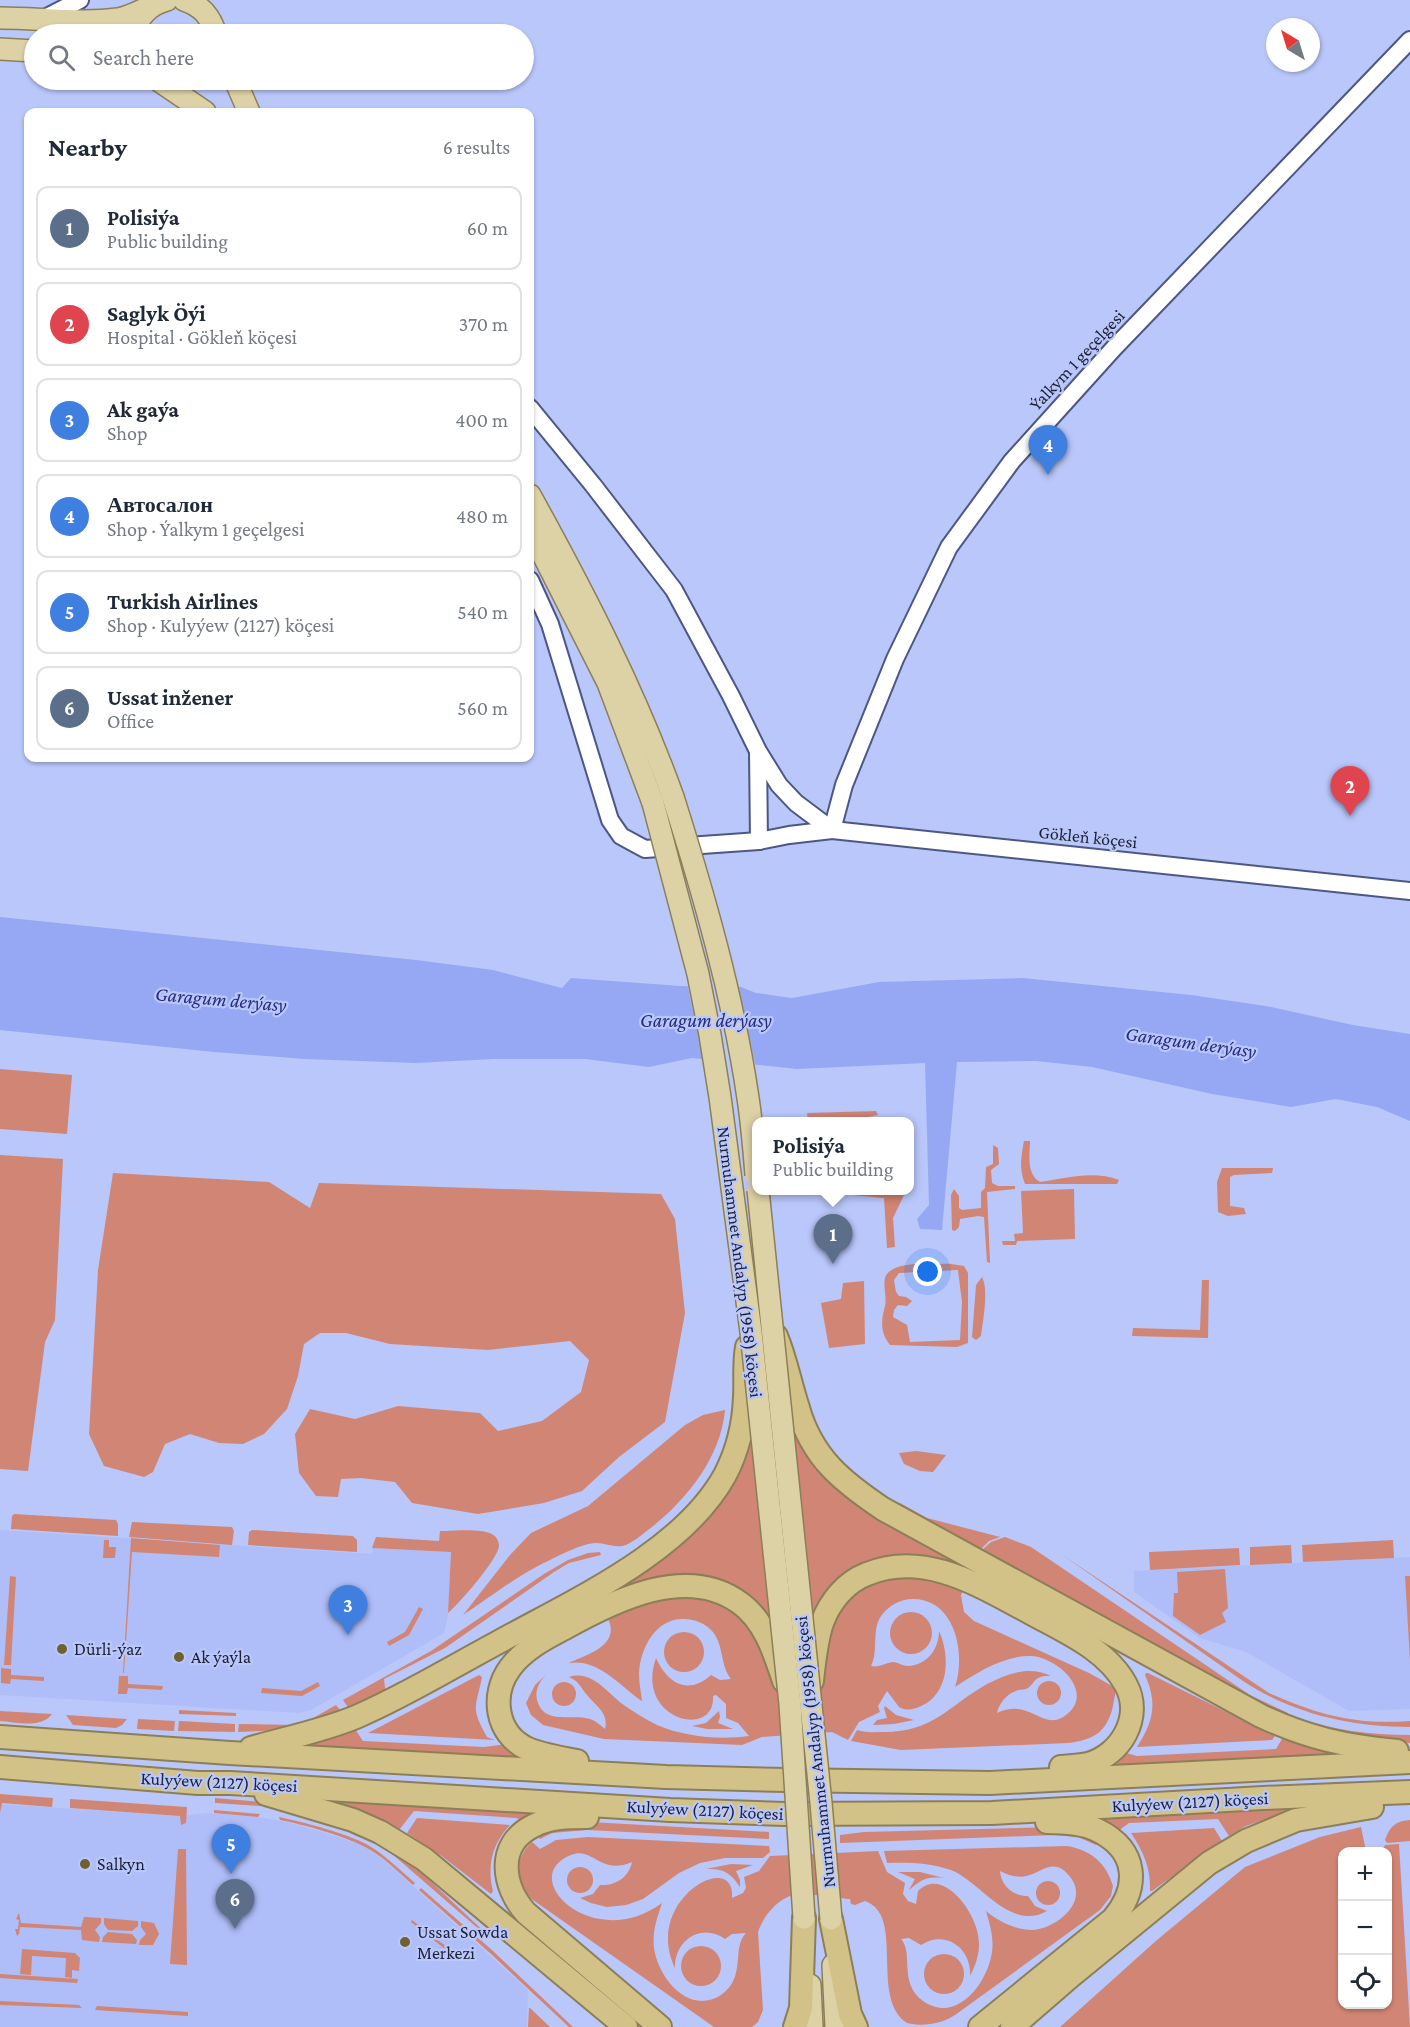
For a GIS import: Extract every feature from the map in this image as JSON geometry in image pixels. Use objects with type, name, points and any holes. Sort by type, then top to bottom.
[{"type":"highway","points":[[774,1331],[785,1358],[804,1425],[821,1455],[838,1475],[884,1509],[1096,1652],[1113,1668],[1126,1685],[1131,1700],[1132,1716],[1123,1740],[1106,1756],[1088,1764],[1023,1771],[990,1783]]},
{"type":"highway","points":[[666,1777],[637,1767],[556,1757],[527,1748],[512,1736],[504,1725],[499,1713],[498,1695],[503,1678],[519,1658],[675,1534],[698,1513],[724,1476],[742,1431],[745,1359],[751,1332]]},
{"type":"highway","points":[[800,1702],[815,1657],[822,1623],[834,1600],[855,1579],[878,1569],[906,1565],[991,1580],[1287,1729],[1317,1739],[1350,1746],[1410,1753]]},
{"type":"highway","points":[[230,1753],[328,1727],[355,1717],[582,1607],[660,1588],[694,1586],[722,1593],[739,1602],[749,1611],[765,1633],[778,1664],[800,1702]]},
{"type":"highway","name":"Kulyýew (2127) köçesi","points":[[0,1737],[230,1753],[666,1777],[990,1783],[1410,1762]]},
{"type":"highway","name":"Kulyýew (2127) köçesi","points":[[0,1767],[198,1783],[230,1783],[670,1810],[785,1814],[992,1813],[1410,1792]]},
{"type":"highway","points":[[230,1783],[353,1820],[401,1844],[424,1859],[626,2027]]},
{"type":"highway","points":[[1012,2027],[1209,1863],[1246,1841],[1296,1820],[1410,1801]]},
{"type":"highway","points":[[660,2027],[526,1913],[508,1884],[507,1862],[513,1845],[519,1837],[527,1829],[544,1821],[574,1817],[640,1820],[670,1810]]},
{"type":"highway","points":[[980,2027],[1113,1919],[1127,1898],[1132,1873],[1125,1853],[1117,1844],[1097,1830],[1084,1825],[1016,1821],[992,1813]]},
{"type":"highway","points":[[795,2027],[801,2008],[804,1918]]},
{"type":"highway","points":[[831,1919],[850,2014],[856,2027]]},
{"type":"main road","points":[[184,0],[196,4],[211,20]]},
{"type":"main road","points":[[0,18],[72,22],[121,19],[157,2]]},
{"type":"main road","points":[[138,24],[141,17],[157,2]]},
{"type":"main road","points":[[0,49],[24,50]]},
{"type":"main road","points":[[173,90],[199,108]]},
{"type":"main road","points":[[239,90],[247,108]]},
{"type":"main road","name":"Nurmuhammet Andalyp (1958) köçesi","points":[[534,502],[625,678],[655,746],[674,797],[695,864],[735,1030],[748,1098],[752,1136]]},
{"type":"main road","name":"Nurmuhammet Andalyp (1958) köçesi","points":[[534,537],[608,683],[652,803],[689,939],[710,1035],[831,1919],[836,2027]]},
{"type":"main road","name":"Nurmuhammet Andalyp (1958) köçesi","points":[[758,1195],[774,1331],[800,1702],[804,1918],[812,2027]]},
{"type":"street","points":[[43,19],[80,0]]},
{"type":"street","name":"Ýalkym 1 geçelgesi","points":[[832,830],[844,785],[895,659],[954,539],[1012,461],[1114,348],[1410,40]]},
{"type":"street","points":[[534,413],[674,590],[758,751],[779,785],[796,803],[832,830]]},
{"type":"street","name":"Gökleň köçesi","points":[[534,589],[550,624],[610,820],[621,836],[645,849],[759,841],[832,830],[1410,891]]},
{"type":"street","points":[[758,751],[759,841]]},
{"type":"shaded area","points":[[0,1069],[72,1075],[67,1134],[0,1129]]},
{"type":"shaded area","points":[[876,1111],[878,1115],[808,1117],[807,1113]]},
{"type":"shaded area","points":[[1024,1141],[1030,1141],[1031,1169],[1040,1182],[1090,1175],[1119,1180],[1117,1184],[1025,1184],[1021,1163]]},
{"type":"shaded area","points":[[993,1145],[998,1148],[999,1164],[991,1170],[992,1183],[998,1186],[1015,1186],[1015,1189],[987,1192],[990,1263],[987,1262],[984,1217],[960,1219],[959,1227],[955,1231],[952,1230],[951,1195],[954,1189],[959,1196],[959,1208],[962,1210],[981,1208],[981,1192],[985,1188],[986,1167],[993,1164]]},
{"type":"shaded area","points":[[0,1155],[63,1159],[55,1320],[45,1342],[28,1471],[0,1469]]},
{"type":"shaded area","points":[[1222,1168],[1273,1168],[1272,1173],[1230,1177],[1230,1206],[1244,1208],[1246,1214],[1228,1216],[1218,1212],[1217,1182]]},
{"type":"shaded area","points":[[113,1173],[269,1182],[310,1208],[319,1183],[661,1194],[675,1219],[685,1313],[665,1422],[619,1457],[582,1491],[544,1503],[478,1514],[412,1503],[395,1482],[361,1478],[341,1479],[338,1497],[316,1496],[299,1473],[295,1434],[310,1409],[355,1419],[398,1406],[480,1413],[498,1431],[542,1421],[581,1392],[589,1360],[570,1341],[488,1350],[390,1344],[346,1333],[320,1333],[304,1344],[298,1376],[287,1409],[264,1434],[243,1444],[219,1443],[190,1434],[165,1444],[153,1472],[144,1477],[104,1466],[89,1434],[98,1270]]},
{"type":"shaded area","points":[[1074,1189],[1075,1239],[1017,1241],[1016,1245],[1003,1245],[1002,1241],[1015,1241],[1014,1234],[1023,1233],[1021,1191]]},
{"type":"shaded area","points":[[852,1195],[904,1195],[893,1218],[895,1247],[887,1248],[884,1198]]},
{"type":"shaded area","points":[[951,1264],[964,1266],[968,1273],[968,1343],[957,1347],[890,1345],[884,1336],[882,1326],[885,1278],[889,1272],[904,1266]],"holes":[[[958,1270],[962,1302],[960,1340],[910,1342],[907,1325],[893,1317],[898,1305],[907,1306],[912,1301],[899,1296],[894,1280],[899,1273]]]},
{"type":"shaded area","points":[[982,1277],[985,1306],[981,1336],[976,1340],[972,1337],[976,1285]]},
{"type":"shaded area","points":[[1202,1280],[1209,1280],[1208,1338],[1132,1336],[1133,1328],[1200,1330]]},
{"type":"shaded area","points":[[864,1281],[865,1344],[829,1348],[821,1303],[841,1299],[843,1283]]},
{"type":"shaded area","points":[[725,1410],[717,1444],[700,1476],[678,1504],[652,1527],[626,1545],[594,1543],[565,1553],[527,1572],[463,1615],[510,1555],[531,1533],[588,1506],[685,1425],[703,1415]]},
{"type":"shaded area","points":[[795,1430],[820,1471],[859,1507],[900,1503],[927,1518],[1000,1537],[989,1541],[981,1549],[961,1595],[964,1612],[974,1621],[1089,1673],[1114,1687],[1113,1706],[1103,1728],[1085,1740],[1068,1743],[901,1750],[851,1741],[857,1730],[863,1732],[901,1731],[916,1728],[940,1716],[987,1684],[1018,1672],[1035,1671],[1051,1676],[1037,1678],[1026,1689],[1009,1694],[1001,1703],[997,1713],[1008,1709],[1018,1709],[1050,1720],[1066,1715],[1074,1706],[1077,1696],[1075,1686],[1069,1677],[1052,1662],[1031,1656],[1011,1658],[1001,1662],[955,1687],[959,1660],[958,1645],[948,1618],[928,1601],[913,1599],[895,1604],[881,1616],[876,1628],[875,1654],[871,1666],[894,1662],[904,1666],[921,1663],[934,1650],[939,1631],[946,1662],[945,1673],[938,1692],[921,1706],[904,1709],[899,1707],[887,1691],[878,1706],[880,1712],[859,1722],[848,1740],[832,1732],[762,1737],[742,1745],[604,1739],[543,1725],[531,1715],[526,1703],[535,1685],[546,1675],[538,1686],[537,1700],[546,1713],[559,1717],[590,1719],[605,1729],[605,1718],[601,1710],[578,1683],[569,1677],[584,1676],[598,1683],[621,1703],[652,1723],[668,1729],[726,1738],[749,1736],[738,1723],[726,1718],[726,1704],[716,1695],[713,1696],[711,1710],[702,1717],[690,1720],[677,1717],[665,1709],[656,1696],[652,1679],[656,1658],[666,1674],[679,1684],[694,1685],[711,1675],[720,1680],[731,1679],[725,1668],[716,1637],[700,1622],[688,1619],[674,1620],[665,1624],[651,1636],[640,1664],[642,1701],[599,1669],[580,1663],[569,1663],[592,1653],[609,1637],[611,1630],[609,1621],[596,1600],[709,1516],[734,1478],[752,1436]]},
{"type":"shaded area","points":[[916,1451],[946,1455],[933,1472],[920,1471],[904,1464],[899,1453]]},
{"type":"shaded area","points":[[14,1514],[116,1520],[118,1536],[11,1529]]},
{"type":"shaded area","points":[[132,1522],[232,1527],[234,1531],[232,1545],[129,1537]]},
{"type":"shaded area","points":[[0,1530],[372,1554],[373,1548],[451,1552],[448,1615],[444,1633],[311,1710],[299,1713],[0,1695]]},
{"type":"shaded area","points":[[252,1530],[353,1536],[357,1540],[357,1552],[248,1545],[249,1532]]},
{"type":"shaded area","points":[[440,1531],[487,1532],[495,1536],[499,1544],[497,1552],[485,1571],[448,1613],[451,1552],[372,1548],[376,1537],[439,1541]]},
{"type":"shaded area","points":[[1005,1537],[1031,1547],[1250,1695],[1288,1713],[1285,1719],[982,1550],[991,1542]]},
{"type":"shaded area","points":[[131,1538],[220,1545],[219,1557],[132,1552],[123,1673]]},
{"type":"shaded area","points":[[104,1540],[109,1540],[109,1547],[116,1547],[115,1558],[103,1558]]},
{"type":"shaded area","points":[[1393,1540],[1394,1558],[1303,1562],[1302,1545]]},
{"type":"shaded area","points":[[1291,1545],[1292,1563],[1250,1565],[1250,1547]]},
{"type":"shaded area","points":[[1239,1548],[1240,1565],[1150,1570],[1149,1552]]},
{"type":"shaded area","points":[[600,1552],[601,1555],[569,1563],[445,1648],[384,1679],[386,1697],[352,1713],[343,1700],[431,1651],[568,1560],[588,1553]]},
{"type":"shaded area","points":[[1061,1554],[1269,1693],[1321,1713],[1354,1720],[1410,1721],[1410,1727],[1344,1721],[1282,1702],[1243,1681]]},
{"type":"shaded area","points":[[1410,1557],[1410,1709],[1349,1711],[1246,1652],[1200,1638],[1134,1592],[1134,1571]]},
{"type":"shaded area","points":[[1225,1569],[1228,1608],[1222,1613],[1226,1622],[1200,1635],[1173,1616],[1174,1593],[1178,1593],[1177,1572]]},
{"type":"shaded area","points":[[10,1576],[16,1577],[11,1665],[4,1665]]},
{"type":"shaded area","points":[[1405,1576],[1410,1576],[1410,1661]]},
{"type":"shaded area","points":[[419,1607],[423,1609],[409,1635],[389,1646],[387,1642],[405,1632]]},
{"type":"shaded area","points":[[911,1612],[926,1618],[932,1633],[926,1648],[911,1654],[896,1648],[890,1633],[896,1618]]},
{"type":"shaded area","points":[[684,1632],[692,1633],[698,1638],[703,1644],[703,1660],[698,1666],[692,1671],[684,1672],[676,1671],[670,1666],[665,1660],[664,1652],[665,1644],[670,1638],[676,1633]]},
{"type":"shaded area","points":[[1,1668],[11,1669],[11,1675],[44,1677],[44,1681],[11,1679],[10,1684],[1,1683]]},
{"type":"shaded area","points":[[1146,1673],[1275,1736],[1272,1740],[1137,1747],[1147,1729],[1152,1712]]},
{"type":"shaded area","points":[[479,1675],[482,1677],[476,1701],[476,1713],[487,1737],[495,1740],[368,1733]]},
{"type":"shaded area","points":[[119,1676],[128,1676],[128,1684],[163,1686],[162,1690],[128,1688],[127,1694],[118,1694]]},
{"type":"shaded area","points":[[1049,1681],[1058,1684],[1061,1693],[1058,1702],[1049,1705],[1040,1702],[1037,1693],[1040,1684]]},
{"type":"shaded area","points":[[318,1682],[320,1686],[302,1696],[261,1693],[262,1688],[301,1691]]},
{"type":"shaded area","points":[[564,1682],[573,1685],[576,1694],[573,1703],[564,1706],[555,1703],[552,1694],[555,1685]]},
{"type":"shaded area","points":[[336,1705],[344,1715],[285,1730],[238,1732],[239,1724],[301,1725]]},
{"type":"shaded area","points":[[885,1706],[896,1715],[914,1720],[873,1725],[877,1720],[887,1718]]},
{"type":"shaded area","points":[[179,1710],[236,1713],[236,1716],[179,1714]]},
{"type":"shaded area","points":[[0,1711],[52,1714],[41,1722],[21,1723],[0,1721]]},
{"type":"shaded area","points":[[719,1711],[718,1723],[733,1729],[707,1729],[692,1726],[706,1723]]},
{"type":"shaded area","points":[[66,1715],[127,1719],[116,1728],[73,1725]]},
{"type":"shaded area","points":[[1295,1717],[1352,1731],[1410,1735],[1410,1743],[1383,1743],[1292,1723]]},
{"type":"shaded area","points":[[138,1719],[175,1721],[174,1731],[137,1729]]},
{"type":"shaded area","points":[[179,1721],[235,1724],[235,1732],[178,1731]]},
{"type":"shaded area","points":[[353,1726],[363,1741],[484,1747],[507,1744],[527,1759],[295,1746]]},
{"type":"shaded area","points":[[1285,1734],[1333,1751],[1334,1755],[1118,1766],[1117,1761],[1126,1753],[1137,1756],[1276,1749]]},
{"type":"shaded area","points":[[0,1794],[53,1798],[52,1807],[2,1803],[0,1813]]},
{"type":"shaded area","points":[[327,1797],[541,1811],[523,1823],[517,1818],[414,1811],[399,1830],[380,1820],[327,1800]]},
{"type":"shaded area","points":[[215,1798],[261,1802],[261,1806],[215,1803]]},
{"type":"shaded area","points":[[70,1799],[187,1807],[186,1823],[181,1825],[180,1816],[70,1808]]},
{"type":"shaded area","points":[[0,1804],[179,1816],[210,1813],[258,1817],[286,1822],[362,1845],[384,1860],[528,1990],[527,2027],[0,2027]]},
{"type":"shaded area","points":[[1312,1806],[1312,1809],[1246,1826],[1229,1836],[1218,1819],[1129,1823],[1118,1831],[1089,1817]]},
{"type":"shaded area","points":[[214,1810],[260,1814],[258,1817],[214,1813]]},
{"type":"shaded area","points":[[279,1817],[336,1832],[368,1845],[415,1883],[413,1885],[365,1847],[346,1838],[280,1820]]},
{"type":"shaded area","points":[[417,1818],[510,1825],[492,1855],[493,1891],[491,1894],[407,1833]]},
{"type":"shaded area","points":[[1410,1820],[1410,1841],[1387,1843],[1385,1840],[1391,1828],[1397,1823]]},
{"type":"shaded area","points":[[590,1822],[769,1832],[769,1839],[587,1830],[552,1833],[540,1839],[535,1833]]},
{"type":"shaded area","points":[[1054,1827],[1101,1842],[1096,1845],[1078,1837],[1054,1835],[840,1843],[840,1835],[864,1832]]},
{"type":"shaded area","points":[[1361,1827],[1365,1847],[1338,1847],[1338,2009],[1392,2009],[1392,1847],[1384,1847],[1399,1844],[1410,2027],[1060,2027],[1157,1940],[1245,1867],[1320,1837]]},
{"type":"shaded area","points":[[1214,1828],[1222,1841],[1150,1891],[1145,1860],[1131,1833]]},
{"type":"shaded area","points":[[588,1837],[769,1846],[770,1852],[763,1858],[725,1858],[700,1863],[679,1873],[643,1899],[626,1905],[607,1907],[580,1898],[593,1894],[600,1885],[621,1880],[628,1872],[632,1862],[612,1866],[579,1853],[571,1855],[556,1865],[552,1879],[557,1893],[570,1906],[588,1916],[611,1920],[636,1916],[662,1903],[654,1936],[657,1959],[668,1981],[686,1997],[697,2001],[709,2000],[721,1995],[729,1988],[734,1980],[739,1946],[746,1933],[732,1934],[725,1939],[716,1934],[707,1933],[691,1937],[679,1950],[675,1968],[668,1943],[671,1921],[680,1903],[693,1889],[707,1880],[720,1878],[729,1884],[732,1898],[743,1893],[746,1888],[744,1877],[759,1871],[770,1856],[878,1851],[887,1872],[905,1883],[903,1894],[908,1901],[916,1904],[918,1891],[928,1885],[938,1884],[956,1895],[971,1915],[978,1935],[978,1956],[970,1976],[967,1958],[956,1944],[939,1939],[921,1945],[909,1938],[901,1939],[905,1945],[908,1977],[915,1994],[936,2007],[948,2008],[959,2004],[969,1997],[984,1976],[992,1952],[991,1931],[986,1911],[1013,1927],[1026,1930],[1041,1929],[1067,1913],[1076,1897],[1075,1887],[1065,1871],[1054,1866],[1023,1877],[1000,1871],[1005,1886],[1017,1894],[1028,1896],[1035,1906],[1047,1911],[1033,1916],[1021,1915],[996,1903],[951,1870],[920,1864],[887,1863],[884,1851],[1067,1846],[1090,1854],[1102,1864],[1113,1886],[1111,1896],[1100,1910],[955,2015],[944,2021],[926,2025],[907,2023],[896,2011],[890,1995],[884,1922],[877,1909],[865,1901],[855,1905],[851,1904],[850,1899],[798,1894],[787,1897],[771,1910],[758,1932],[763,2010],[758,2022],[752,2027],[714,2027],[533,1900],[522,1886],[519,1863],[526,1848],[532,1842],[540,1849],[556,1840]]},
{"type":"shaded area","points":[[395,1848],[490,1937],[391,1853]]},
{"type":"shaded area","points":[[178,1849],[186,1849],[187,1965],[170,1964]]},
{"type":"shaded area","points":[[731,1864],[753,1865],[736,1871],[740,1887],[726,1872],[706,1869]]},
{"type":"shaded area","points":[[580,1867],[589,1871],[593,1880],[589,1889],[580,1893],[571,1889],[567,1880],[571,1871]]},
{"type":"shaded area","points":[[898,1872],[920,1872],[944,1878],[925,1879],[909,1890],[915,1879]]},
{"type":"shaded area","points":[[1048,1881],[1057,1884],[1060,1893],[1057,1902],[1048,1905],[1039,1902],[1036,1893],[1039,1884]]},
{"type":"shaded area","points":[[421,1888],[493,1951],[573,2027],[569,2027],[419,1890]]},
{"type":"shaded area","points":[[19,1913],[21,1923],[81,1927],[84,1917],[101,1918],[101,1923],[95,1930],[100,1937],[99,1942],[82,1940],[81,1930],[20,1927],[17,1936],[15,1929],[18,1929],[19,1920],[16,1919]]},
{"type":"shaded area","points":[[104,1918],[138,1921],[138,1926],[132,1931],[108,1930],[104,1924]]},
{"type":"shaded area","points":[[412,1920],[452,1951],[450,1953],[411,1922]]},
{"type":"shaded area","points":[[141,1921],[154,1923],[159,1934],[153,1945],[139,1945],[140,1940],[146,1934],[141,1927]]},
{"type":"shaded area","points":[[108,1932],[132,1934],[137,1940],[136,1944],[102,1942]]},
{"type":"shaded area","points":[[701,1946],[709,1947],[715,1952],[720,1958],[720,1974],[715,1980],[709,1985],[701,1986],[693,1985],[687,1980],[682,1974],[681,1966],[682,1958],[687,1952],[693,1947]]},
{"type":"shaded area","points":[[22,1949],[75,1953],[80,1958],[79,1971],[72,1970],[72,1978],[65,1977],[66,1958],[32,1956],[31,1975],[20,1974]]},
{"type":"shaded area","points":[[944,1954],[952,1955],[958,1960],[963,1966],[963,1982],[958,1988],[952,1993],[944,1994],[936,1993],[930,1988],[925,1982],[924,1974],[925,1966],[930,1960],[936,1955]]},
{"type":"shaded area","points":[[0,1974],[78,1979],[77,1983],[0,1978]]},
{"type":"shaded area","points":[[0,2001],[79,2005],[82,2008],[0,2005]]},
{"type":"shaded area","points":[[97,2006],[188,2012],[188,2016],[95,2010]]},
{"type":"shaded area","points":[[530,2008],[550,2027],[528,2027]]},
{"type":"water","name":"Garagum derýasy","points":[[0,917],[416,960],[493,970],[562,988],[571,978],[680,986],[741,987],[756,993],[792,998],[879,982],[1023,978],[1191,995],[1266,1006],[1353,1025],[1410,1034],[1410,1121],[1377,1107],[1336,1099],[1291,1107],[1212,1094],[1092,1067],[1036,1061],[957,1062],[942,1230],[920,1229],[917,1219],[929,1205],[925,1063],[797,1069],[692,1058],[649,1067],[585,1059],[493,1059],[416,1063],[304,1059],[214,1052],[0,1030]]},
{"type":"pier","points":[[687,983],[738,984],[756,1068],[704,1063]]},
{"type":"place","name":"Автосалон","points":[[1048,475]]},
{"type":"place","name":"Saglyk Öýi","points":[[1350,816]]},
{"type":"place","name":"Polisiýa","points":[[833,1264]]},
{"type":"place","name":"Ak gaýa","points":[[348,1635]]},
{"type":"place","name":"Dürli-ýaz","points":[[62,1649]]},
{"type":"place","name":"Ak ýaýla","points":[[179,1657]]},
{"type":"place","name":"Salkyn","points":[[85,1864]]},
{"type":"place","name":"Turkish Airlines","points":[[231,1874]]},
{"type":"place","name":"Ussat inžener","points":[[235,1929]]},
{"type":"place","name":"Ussat Sowda Merkezi","points":[[405,1942]]}]
